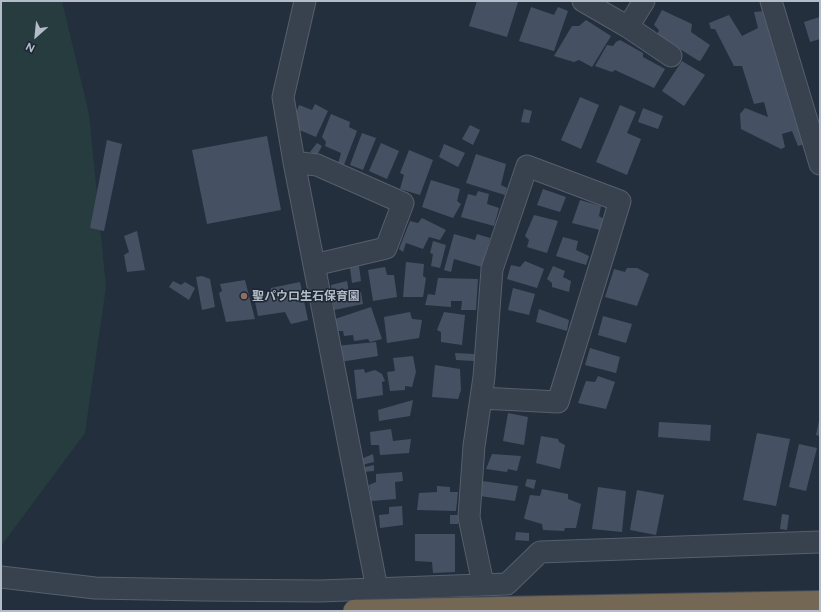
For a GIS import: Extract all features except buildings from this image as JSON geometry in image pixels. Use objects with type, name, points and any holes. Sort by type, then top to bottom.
[{"type":"highway","points":[[354,611],[820,602]]},
{"type":"street","points":[[305,1],[284,97],[294,162],[377,589]]},
{"type":"street","points":[[583,1],[628,27],[671,56]]},
{"type":"street","points":[[628,27],[644,1]]},
{"type":"street","points":[[771,1],[820,164]]},
{"type":"street","points":[[294,162],[317,165],[403,203],[386,248],[314,265]]},
{"type":"street","points":[[481,398],[558,402],[620,201],[527,166],[492,269],[484,377],[474,446],[469,517],[483,584]]},
{"type":"street","points":[[506,611],[507,584],[540,552],[820,542]]},
{"type":"street","points":[[1,577],[95,588],[312,591],[507,584]]},
{"type":"green space","points":[[1,1],[62,1],[89,114],[106,287],[85,433],[1,546]]},
{"type":"place","name":"聖パウロ生石保育園","points":[[244,296]]}]
